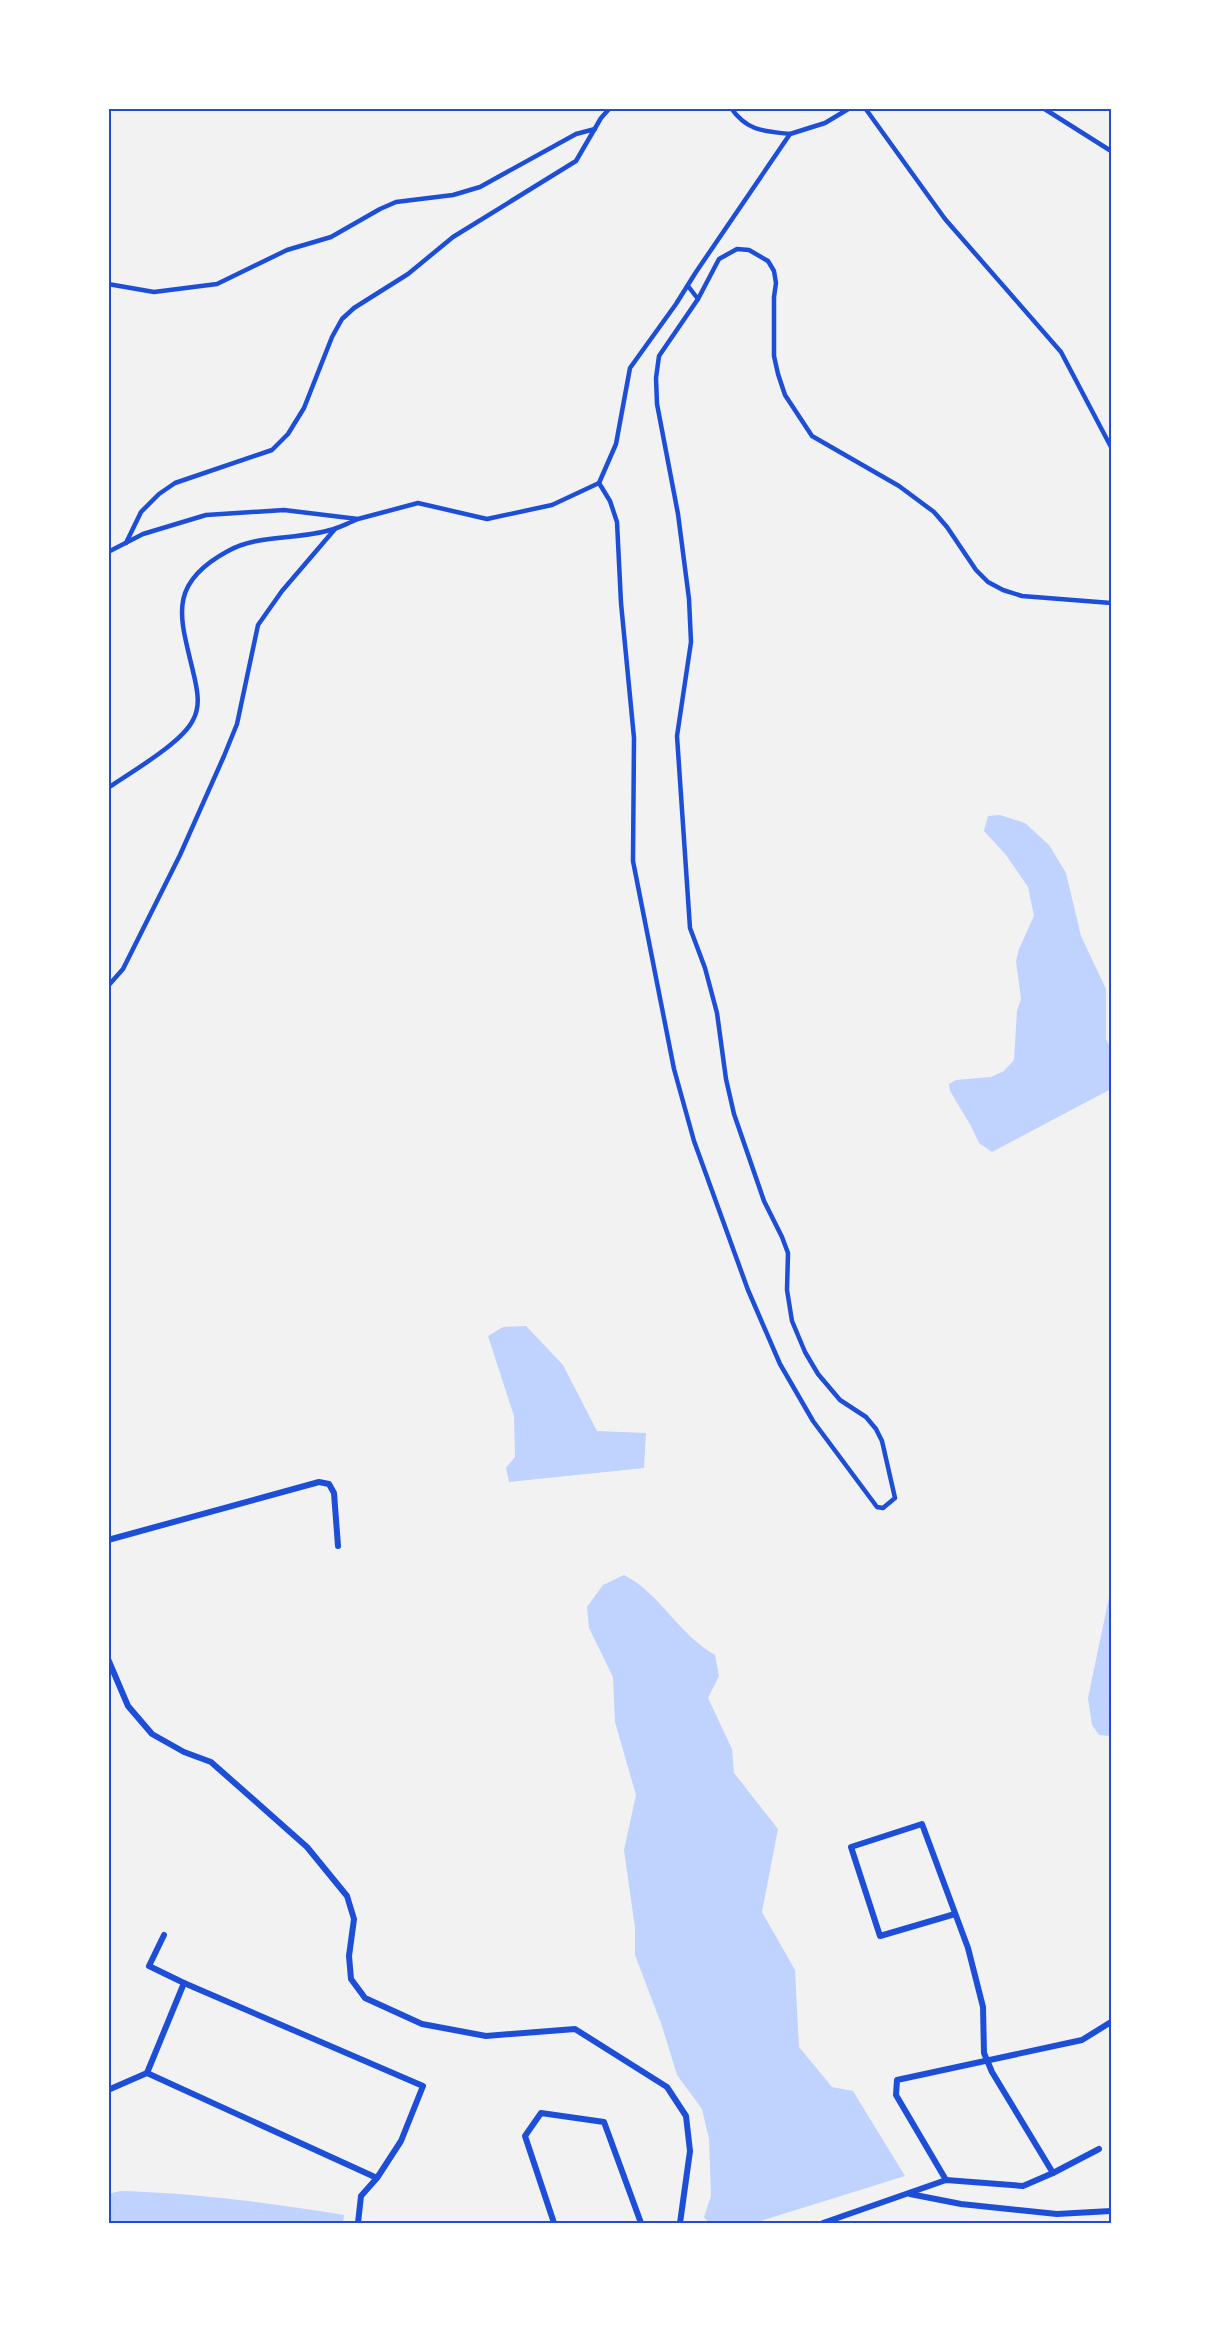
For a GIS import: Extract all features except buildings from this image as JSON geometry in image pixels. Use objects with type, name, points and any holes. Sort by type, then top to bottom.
[{"type":"street","points":[[108,1540],[319,1482],[329,1484],[334,1494],[338,1546]]},
{"type":"street","points":[[108,1659],[128,1706],[152,1734],[184,1752],[211,1762],[220,1769],[307,1847],[347,1896],[354,1919],[349,1956],[351,1979],[365,1998],[422,2024],[486,2036],[575,2029],[667,2087],[686,2116],[690,2151],[680,2223]]},
{"type":"street","points":[[955,1914],[880,1936],[851,1847],[922,1824],[968,1948],[983,2007],[984,2053],[992,2072],[1053,2173]]},
{"type":"street","points":[[164,1935],[149,1966],[423,2086],[401,2141],[377,2178],[361,2196],[358,2223]]},
{"type":"street","points":[[108,2090],[147,2073],[184,1983]]},
{"type":"street","points":[[946,2180],[896,2095],[897,2080],[1082,2040],[1111,2022]]},
{"type":"street","points":[[147,2073],[377,2178]]},
{"type":"street","points":[[554,2223],[525,2136],[541,2113],[604,2122],[641,2223]]},
{"type":"street","points":[[823,2223],[946,2180],[1023,2186],[1099,2149]]},
{"type":"street","points":[[909,2194],[961,2204],[1063,2214],[1111,2211]]},
{"type":"street","points":[[1062,2223],[1063,2214]]},
{"type":"lane","points":[[126,543],[141,512],[159,494],[175,483],[272,450],[288,434],[304,408],[332,337],[342,319],[354,308],[408,274],[453,237],[576,161],[601,118],[610,108]]},
{"type":"lane","points":[[730,108],[740,121],[759,130],[790,134],[825,123],[850,108]]},
{"type":"lane","points":[[866,108],[945,219],[1060,352],[1111,447]]},
{"type":"lane","points":[[1043,108],[1111,151]]},
{"type":"lane","points":[[108,284],[154,292],[217,284],[287,250],[331,237],[396,202],[453,195],[480,187],[576,134],[595,129]]},
{"type":"lane","points":[[108,788],[182,737],[194,719],[199,698],[180,610],[185,589],[196,572],[230,550],[249,543],[334,529],[358,519],[418,503],[487,519],[552,505],[599,483],[616,444],[630,368],[790,134]]},
{"type":"lane","points":[[599,483],[610,501],[617,522],[621,603],[634,738],[633,861],[674,1069],[685,1110],[748,1290],[780,1364],[813,1420],[877,1507],[883,1508],[894,1501],[895,1494],[882,1441],[876,1428],[866,1417],[840,1400],[818,1374],[805,1352],[792,1321],[787,1290],[788,1253],[764,1201],[734,1114],[726,1079],[717,1013],[705,968],[690,928],[677,736],[691,642],[689,599],[678,514],[657,404],[656,378],[659,356],[698,299],[718,259],[737,249],[749,250],[768,261],[774,271],[776,283],[774,356],[778,374],[785,395],[812,436],[899,486],[934,512],[976,570],[988,582],[1022,596],[1111,603]]},
{"type":"lane","points":[[688,286],[698,299]]},
{"type":"lane","points":[[108,552],[143,534],[206,515],[284,510],[358,519]]},
{"type":"lane","points":[[108,986],[123,969],[129,958],[180,855],[225,756],[237,724],[258,625],[282,591],[334,529]]},
{"type":"water","points":[[1000,815],[1025,823],[1049,845],[1066,873],[1081,936],[1106,989],[1106,1039],[1111,1049],[1111,1089],[992,1152],[979,1143],[950,1091],[949,1084],[956,1080],[991,1077],[1004,1071],[1014,1060],[1017,1011],[1021,999],[1016,961],[1034,916],[1028,887],[1006,855],[984,831],[988,816]]},
{"type":"water","points":[[526,1326],[563,1365],[597,1431],[646,1433],[644,1468],[509,1482],[506,1468],[515,1457],[514,1416],[488,1336],[503,1327]]},
{"type":"water","points":[[624,1575],[648,1592],[690,1636],[715,1655],[719,1676],[708,1698],[732,1749],[734,1773],[778,1829],[762,1912],[795,1970],[799,2047],[832,2087],[853,2091],[905,2176],[754,2223],[709,2223],[704,2217],[711,2196],[709,2139],[702,2109],[677,2075],[662,2026],[635,1955],[635,1928],[624,1850],[636,1795],[615,1722],[613,1677],[589,1628],[587,1607],[603,1585]]},
{"type":"water","points":[[1111,1588],[1111,1736],[1099,1735],[1092,1725],[1088,1698]]},
{"type":"water","points":[[120,2191],[204,2196],[288,2206],[344,2215],[343,2223],[108,2223],[108,2194]]}]
